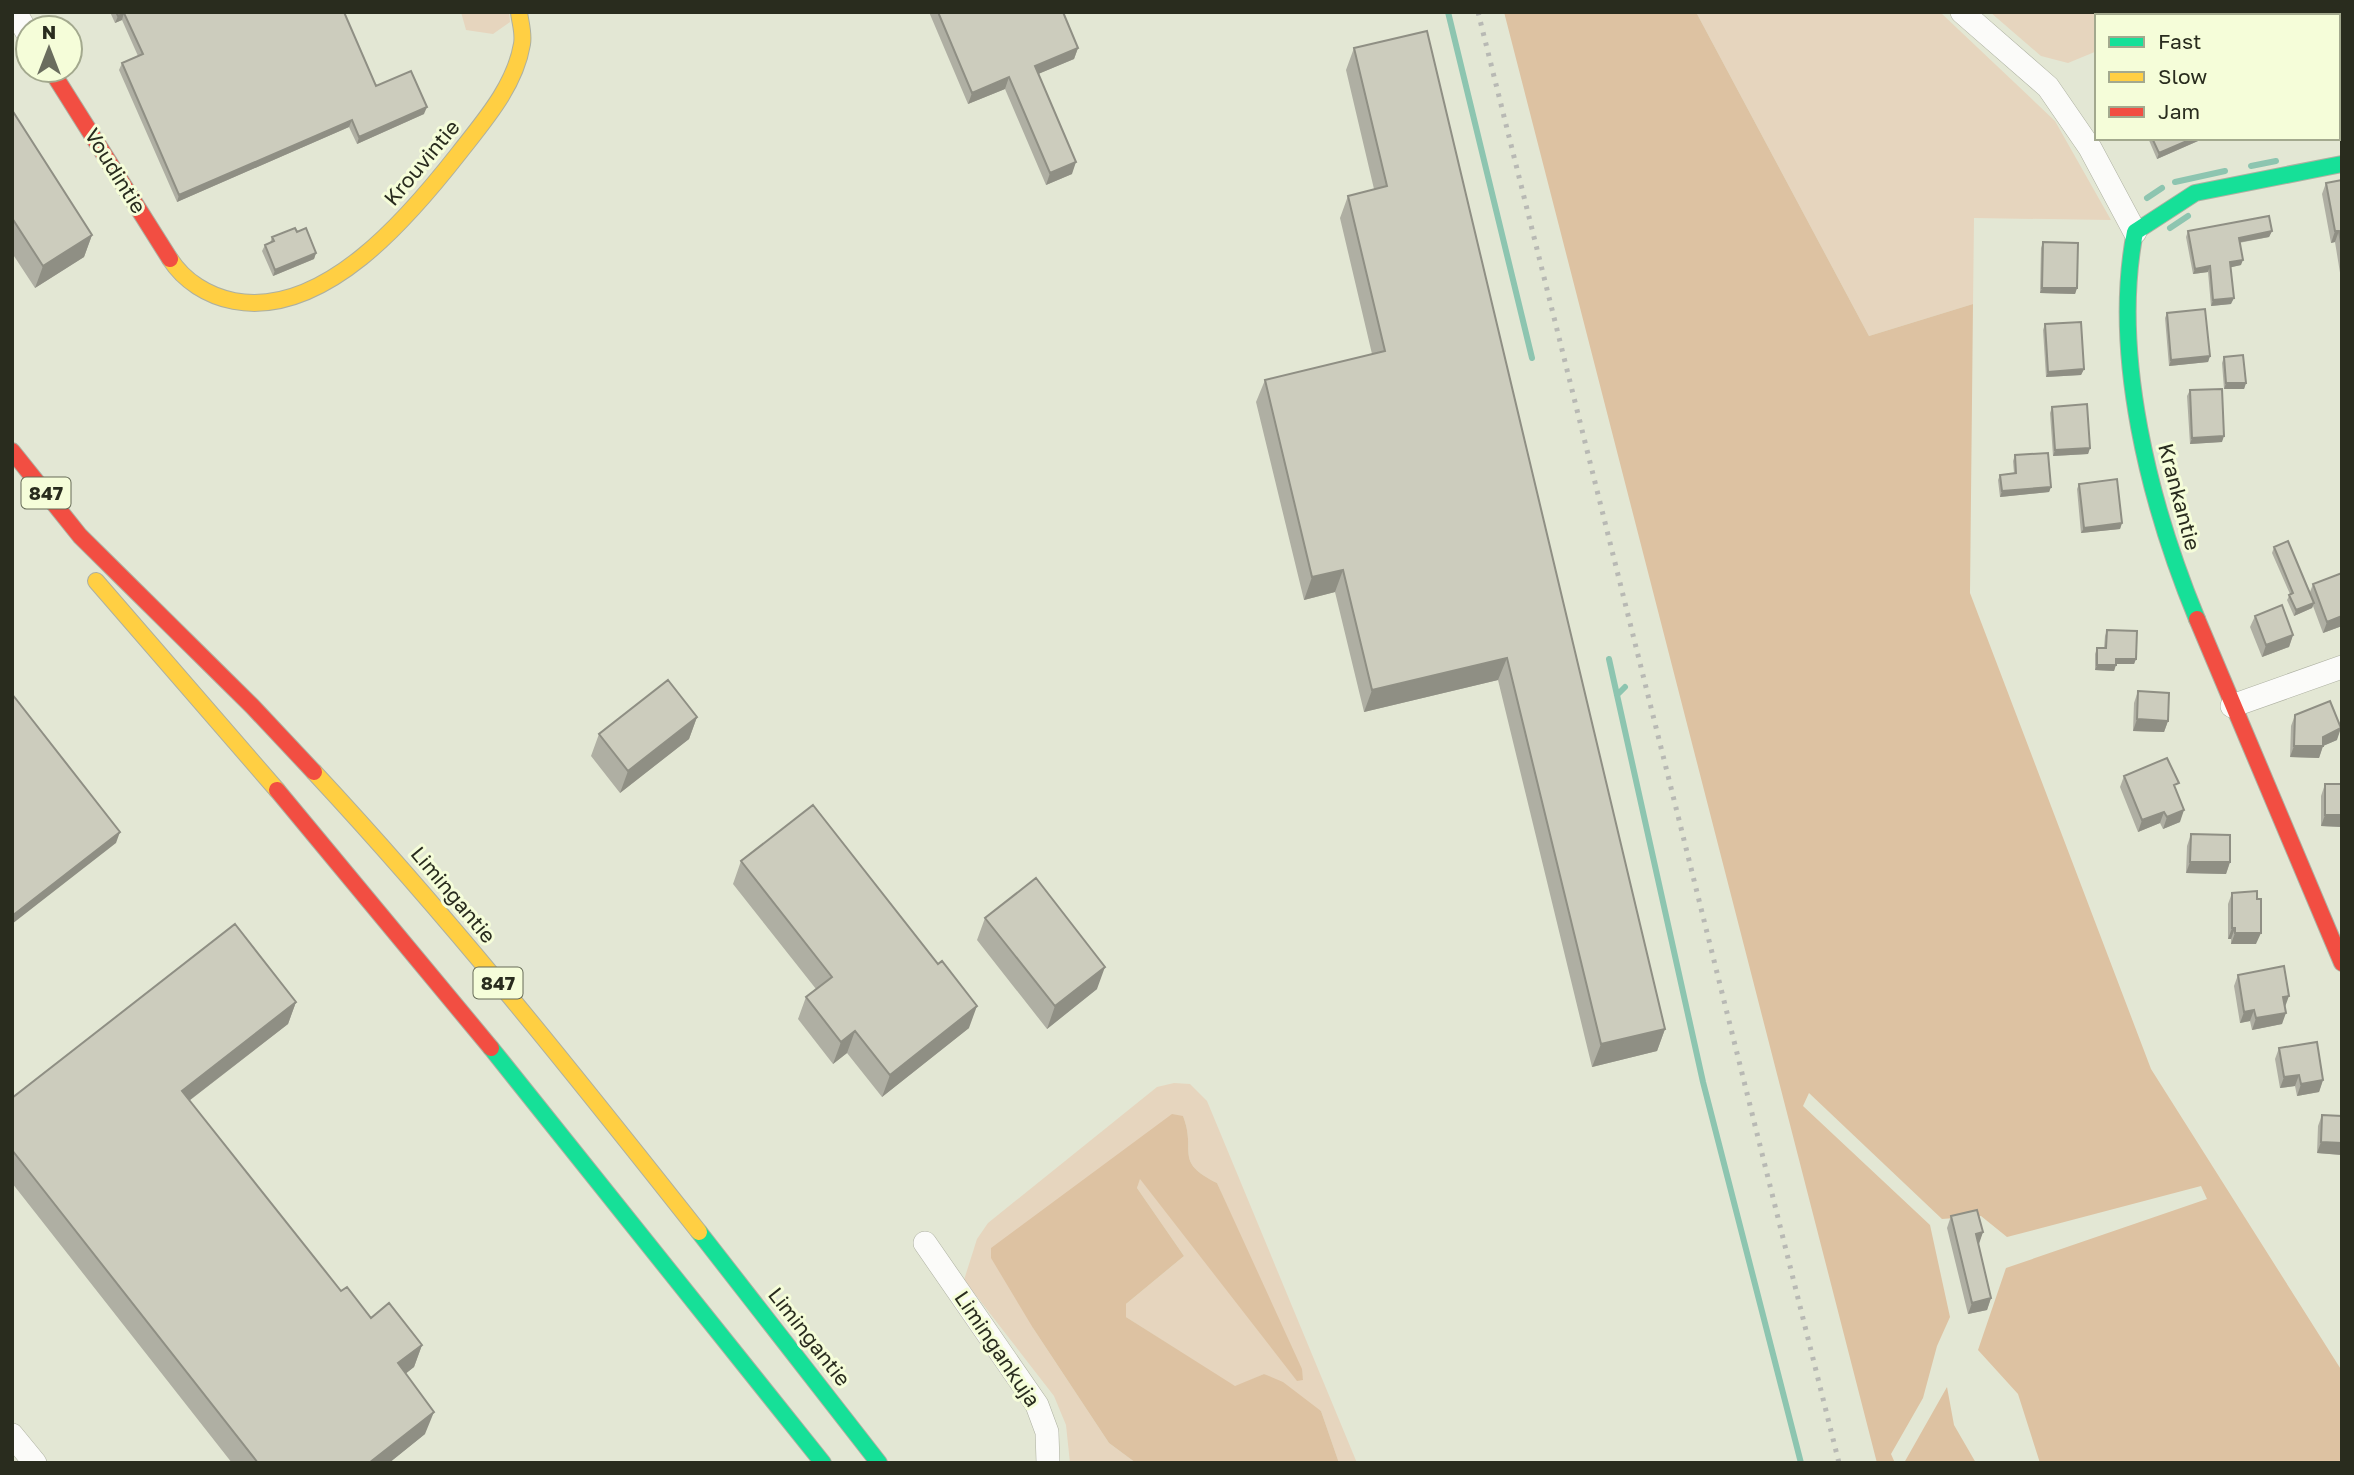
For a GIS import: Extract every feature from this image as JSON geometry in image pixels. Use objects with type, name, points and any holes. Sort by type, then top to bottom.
[{"type":"main road","name":"Krouvintie","points":[[178,272],[194,287],[213,297],[260,305],[287,300],[308,292],[364,256],[418,206],[492,111],[507,85],[523,42],[519,12]]},
{"type":"main road","name":"Voudintie","points":[[60,84],[178,272]]},
{"type":"main road","points":[[2135,232],[2195,193],[2342,164]]},
{"type":"main road","name":"Krankantie","points":[[2135,232],[2127,273],[2130,348],[2143,448],[2170,553],[2232,706],[2342,962]]},
{"type":"main road","name":"Limingantie","points":[[12,451],[80,536],[252,706],[397,861],[571,1069],[879,1463]]},
{"type":"main road","name":"847","points":[[88,572],[242,748],[655,1249],[823,1463]]},
{"type":"street","points":[[1962,12],[2048,87],[2090,148],[2135,232]]},
{"type":"street","points":[[2232,706],[2342,667]]},
{"type":"street","name":"Limingankuja","points":[[925,1243],[1037,1405],[1047,1432],[1048,1463]]},
{"type":"street","points":[[12,1435],[35,1463]]},
{"type":"shaded area","points":[[461,12],[509,12],[510,22],[493,34],[466,30]]},
{"type":"shaded area","points":[[1504,12],[1696,12],[1869,336],[1973,304],[1970,593],[2151,1069],[2342,1371],[2342,1463],[2040,1463],[2018,1394],[1978,1350],[2006,1268],[2207,1199],[2201,1186],[2007,1237],[1981,1216],[1942,1219],[1809,1093],[1803,1106],[1930,1225],[1950,1317],[1937,1346],[1923,1398],[1891,1454],[1895,1463],[1877,1463]]},
{"type":"shaded area","points":[[1696,12],[1940,12],[2055,121],[2111,220],[1974,218],[1973,304],[1869,336]]},
{"type":"shaded area","points":[[1990,12],[2236,12],[2095,14],[2095,52],[2068,63],[2041,56]]},
{"type":"shaded area","points":[[1174,1083],[1190,1084],[1207,1101],[1357,1463],[1339,1463],[1321,1411],[1264,1374],[1235,1387],[1126,1317],[1126,1304],[1184,1256],[1137,1188],[1140,1178],[1297,1380],[1303,1379],[1217,1183],[1203,1175],[1191,1162],[1183,1116],[1033,1328],[1109,1443],[1136,1463],[1070,1463],[1066,1425],[1054,1396],[964,1280],[977,1239],[988,1223],[1157,1087]]},
{"type":"shaded area","points":[[1172,1114],[1183,1116],[1191,1162],[1203,1175],[1217,1183],[1302,1369],[1303,1380],[1297,1381],[1140,1179],[1137,1188],[1184,1256],[1126,1304],[1126,1317],[1235,1386],[1264,1374],[1283,1382],[1321,1411],[1339,1463],[1136,1463],[1109,1443],[1033,1328],[991,1258],[991,1248]]},
{"type":"shaded area","points":[[1947,1387],[1954,1425],[1976,1463],[1904,1463]]},
{"type":"building","points":[[116,12],[344,12],[376,86],[411,71],[427,107],[359,137],[352,120],[179,195],[122,63],[143,54],[124,13],[118,16]]},
{"type":"building","points":[[938,12],[1063,12],[1078,48],[1035,66],[1076,162],[1050,173],[1009,77],[972,93]]},
{"type":"building","points":[[2342,26],[2342,59],[2340,59]]},
{"type":"building","points":[[1427,31],[1665,1029],[1601,1044],[1507,658],[1372,690],[1343,570],[1312,577],[1265,380],[1385,351],[1348,196],[1387,186],[1354,48]]},
{"type":"building","points":[[2340,73],[2342,81],[2340,106]]},
{"type":"building","points":[[12,110],[92,235],[43,266],[12,218]]},
{"type":"building","points":[[2153,140],[2189,140],[2159,153]]},
{"type":"building","points":[[2342,180],[2342,249],[2339,231],[2335,231],[2326,183]]},
{"type":"building","points":[[2269,216],[2272,231],[2239,238],[2243,260],[2230,262],[2234,298],[2213,300],[2210,266],[2195,269],[2188,231]]},
{"type":"building","points":[[295,228],[297,232],[306,228],[316,253],[275,270],[265,245],[274,241],[272,237]]},
{"type":"building","points":[[2043,242],[2078,243],[2077,288],[2042,288]]},
{"type":"building","points":[[2205,309],[2210,356],[2171,360],[2167,313]]},
{"type":"building","points":[[2081,322],[2084,369],[2048,372],[2045,324]]},
{"type":"building","points":[[2243,355],[2246,383],[2226,383],[2224,357]]},
{"type":"building","points":[[2222,389],[2224,436],[2192,438],[2190,390]]},
{"type":"building","points":[[2087,404],[2090,448],[2055,450],[2052,407]]},
{"type":"building","points":[[2048,453],[2051,487],[2002,491],[2000,475],[2016,473],[2015,455]]},
{"type":"building","points":[[2117,479],[2122,523],[2084,528],[2079,484]]},
{"type":"building","points":[[2288,541],[2314,603],[2296,610],[2289,595],[2293,593],[2274,547]]},
{"type":"building","points":[[2342,573],[2342,616],[2327,622],[2313,584]]},
{"type":"building","points":[[2282,605],[2293,635],[2266,645],[2255,616]]},
{"type":"building","points":[[2107,630],[2137,631],[2136,659],[2116,659],[2116,665],[2097,665],[2097,648],[2106,648]]},
{"type":"building","points":[[668,680],[697,717],[628,771],[599,734]]},
{"type":"building","points":[[2138,691],[2169,693],[2168,721],[2137,719]]},
{"type":"building","points":[[12,694],[120,832],[12,916]]},
{"type":"building","points":[[2330,701],[2341,728],[2323,737],[2323,746],[2294,746],[2295,715]]},
{"type":"building","points":[[2167,758],[2179,783],[2174,785],[2184,810],[2167,817],[2164,812],[2142,820],[2124,776]]},
{"type":"building","points":[[2325,784],[2342,784],[2342,815],[2325,815]]},
{"type":"building","points":[[813,805],[938,964],[942,961],[977,1006],[890,1075],[855,1031],[841,1042],[806,997],[832,977],[741,861]]},
{"type":"building","points":[[2191,834],[2230,835],[2230,862],[2190,862]]},
{"type":"building","points":[[1036,878],[1105,967],[1055,1006],[985,918]]},
{"type":"building","points":[[2257,891],[2257,899],[2261,899],[2261,933],[2235,933],[2235,928],[2232,928],[2232,893]]},
{"type":"building","points":[[235,924],[296,1002],[182,1091],[341,1291],[347,1287],[371,1318],[389,1303],[422,1345],[398,1363],[434,1412],[369,1463],[258,1463],[12,1150],[12,1098]]},
{"type":"building","points":[[2284,966],[2289,996],[2283,997],[2286,1013],[2256,1018],[2254,1010],[2244,1012],[2238,975]]},
{"type":"building","points":[[2317,1042],[2323,1080],[2301,1084],[2299,1075],[2284,1077],[2279,1048]]},
{"type":"building","points":[[2322,1115],[2342,1116],[2342,1143],[2321,1142]]},
{"type":"building","points":[[1977,1210],[1983,1232],[1976,1234],[1991,1298],[1972,1303],[1951,1216]]},
{"type":"waterway","points":[[1448,12],[1532,358]]},
{"type":"waterway","points":[[2220,14],[2227,12]]},
{"type":"waterway","points":[[2251,166],[2276,161]]},
{"type":"waterway","points":[[2175,182],[2225,171]]},
{"type":"waterway","points":[[2147,198],[2162,188]]},
{"type":"waterway","points":[[2170,228],[2188,216]]},
{"type":"waterway","points":[[1609,659],[1703,1082],[1801,1463]]},
{"type":"waterway","points":[[1617,695],[1625,687]]},
{"type":"railway","points":[[1478,12],[1839,1463]]},
{"type":"traffic: fast","points":[[2197,619],[2164,528],[2139,428],[2128,328],[2129,279],[2135,232],[2195,193],[2342,164]]},
{"type":"traffic: fast","points":[[491,1048],[823,1463]]},
{"type":"traffic: fast","points":[[699,1232],[879,1463]]},
{"type":"traffic: slow","points":[[170,259],[190,281],[215,295],[234,301],[267,302],[300,294],[332,279],[362,257],[415,206],[497,102],[506,89],[518,59],[522,40],[519,12]]},
{"type":"traffic: slow","points":[[96,581],[277,790]]},
{"type":"traffic: slow","points":[[314,772],[463,941],[559,1056],[699,1232]]},
{"type":"traffic: jam","points":[[60,84],[170,259]]},
{"type":"traffic: jam","points":[[12,451],[80,536],[252,706],[314,772]]},
{"type":"traffic: jam","points":[[2197,619],[2342,963]]},
{"type":"traffic: jam","points":[[277,790],[491,1048]]}]
